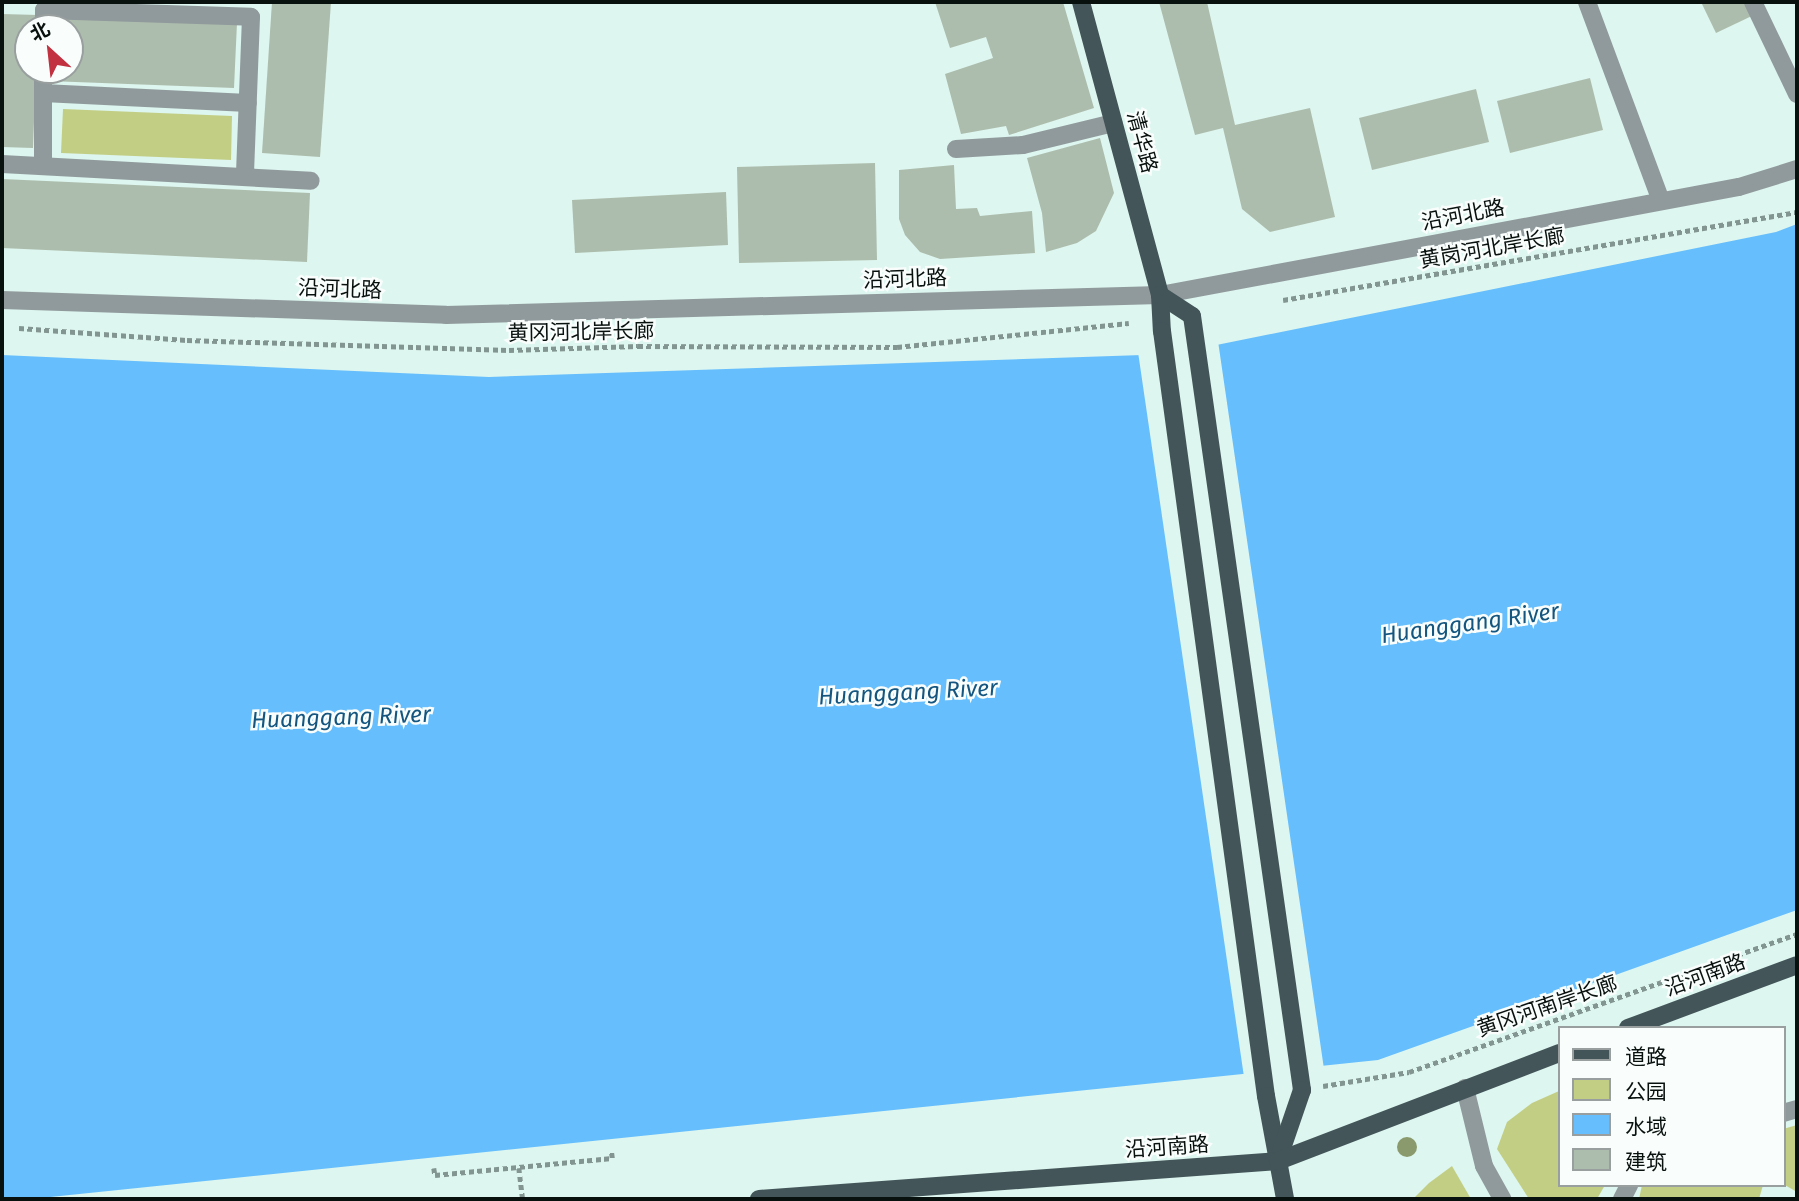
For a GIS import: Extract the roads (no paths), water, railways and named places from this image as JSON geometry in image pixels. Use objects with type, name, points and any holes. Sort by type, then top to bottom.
[{"type":"main road","name":"清华路","points":[[1081,2],[1160,295],[1161,326],[1265,1082],[1286,1199]]},
{"type":"main road","points":[[1160,295],[1192,316],[1302,1090],[1278,1161]]},
{"type":"main road","name":"沿河南路","points":[[1633,1026],[1797,965]]},
{"type":"main road","name":"沿河南路","points":[[759,1199],[1278,1161],[1558,1054]]},
{"type":"street","points":[[1587,2],[1661,201]]},
{"type":"street","points":[[1753,2],[1797,94]]},
{"type":"street","points":[[44,14],[44,10],[251,17],[245,176]]},
{"type":"street","points":[[43,84],[43,166]]},
{"type":"street","points":[[43,93],[248,103]]},
{"type":"street","points":[[956,149],[1023,145],[1113,123]]},
{"type":"street","points":[[2,164],[311,181]]},
{"type":"street","name":"沿河北路","points":[[2,300],[446,315],[1160,295],[1739,187],[1797,169]]},
{"type":"street","points":[[1465,1088],[1484,1166],[1502,1199]]},
{"type":"water","name":"Huanggang River","points":[[1797,224],[1797,910],[1378,1060],[31,1199],[2,1199],[2,355],[489,377],[1172,354],[1776,232]]}]
